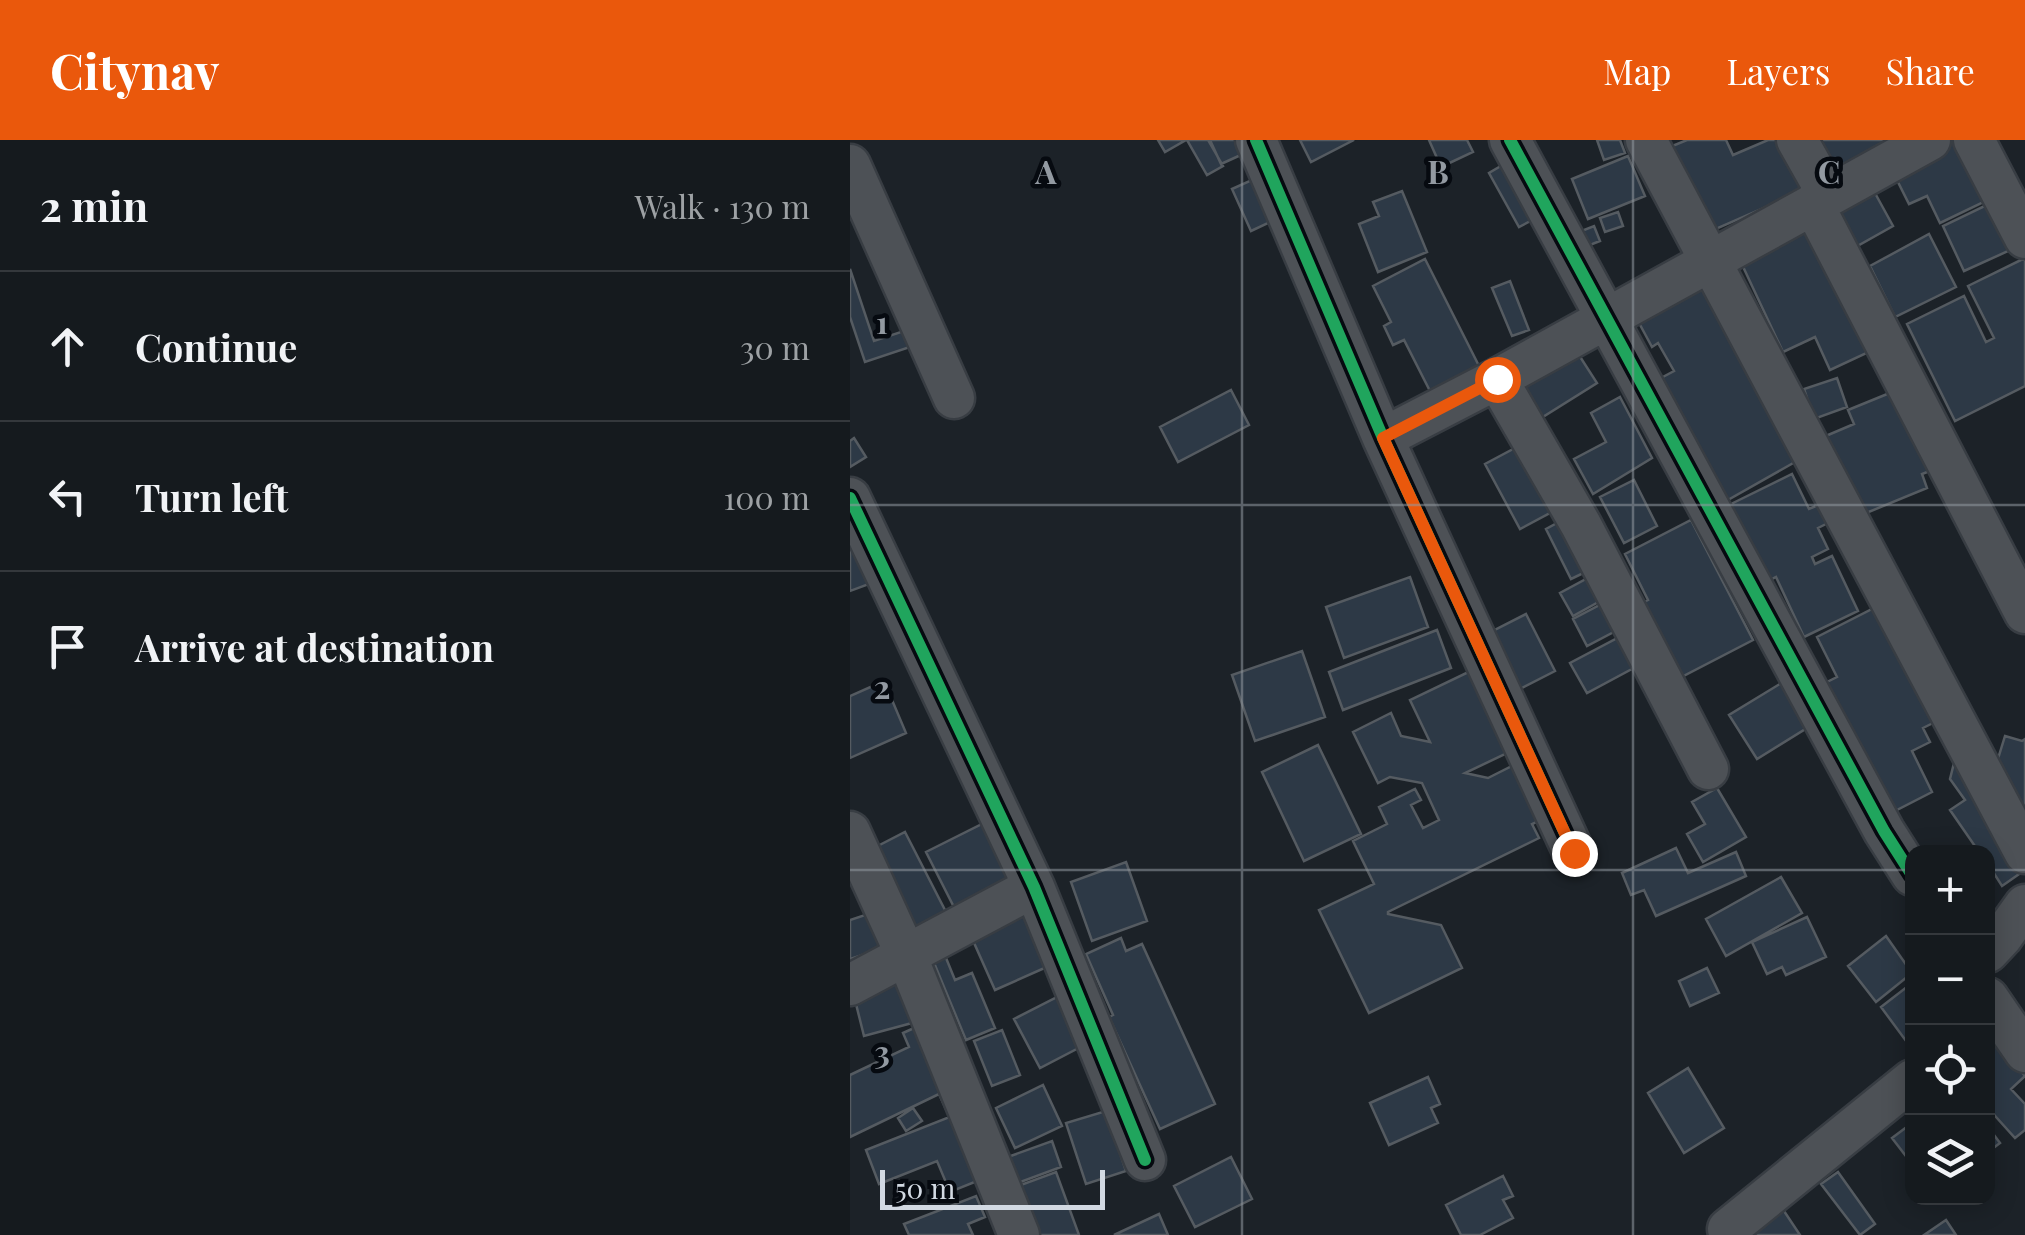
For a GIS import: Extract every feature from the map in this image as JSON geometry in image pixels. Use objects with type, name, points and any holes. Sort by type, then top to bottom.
[{"type":"street","points":[[1256,140],[1383,438],[1574,853]]},
{"type":"street","points":[[1510,140],[1905,864]]},
{"type":"street","points":[[1646,140],[2025,853]]},
{"type":"street","points":[[1798,140],[1820,199],[2025,613]]},
{"type":"street","points":[[1383,438],[1930,140]]},
{"type":"street","points":[[1974,140],[2025,238]]},
{"type":"street","points":[[850,165],[954,398]]},
{"type":"street","points":[[1497,379],[1580,525],[1708,768]]},
{"type":"street","points":[[850,498],[1034,887],[1145,1160]]},
{"type":"street","points":[[850,832],[908,957],[1019,1235]]},
{"type":"street","points":[[850,985],[1034,887]]},
{"type":"street","points":[[1995,945],[2025,905]]},
{"type":"street","points":[[1995,1016],[2025,1052]]},
{"type":"street","points":[[1728,1229],[1905,1086]]},
{"type":"building","points":[[1158,140],[1186,140],[1165,152]]},
{"type":"building","points":[[1187,140],[1208,140],[1223,166],[1207,175]]},
{"type":"building","points":[[1210,140],[1250,140],[1254,149],[1221,164]]},
{"type":"building","points":[[1300,140],[1354,140],[1311,162]]},
{"type":"building","points":[[1429,140],[1467,140],[1473,152],[1441,167]]},
{"type":"building","points":[[1597,140],[1620,140],[1625,153],[1604,160]]},
{"type":"building","points":[[1687,140],[1726,140],[1733,155],[1768,140],[1783,140],[1805,190],[1709,232],[1665,149]]},
{"type":"building","points":[[1818,140],[1905,140],[1836,175]]},
{"type":"building","points":[[1945,140],[1962,140],[1990,199],[1940,223],[1927,196],[1909,204],[1890,166]]},
{"type":"building","points":[[1628,156],[1645,196],[1588,219],[1572,179]]},
{"type":"building","points":[[1506,163],[1536,218],[1519,227],[1489,173]]},
{"type":"building","points":[[1272,171],[1291,212],[1251,231],[1232,189]]},
{"type":"building","points":[[1870,184],[1893,226],[1852,249],[1828,207]]},
{"type":"building","points":[[1402,191],[1427,252],[1378,272],[1359,224],[1379,216],[1373,202]]},
{"type":"building","points":[[1995,201],[2017,247],[1964,271],[1943,226]]},
{"type":"building","points":[[1618,212],[1623,226],[1605,232],[1600,218]]},
{"type":"building","points":[[1810,220],[1871,351],[1830,370],[1815,337],[1783,352],[1739,258]]},
{"type":"building","points":[[1594,226],[1600,241],[1585,247],[1579,232]]},
{"type":"building","points":[[1929,234],[1956,287],[1895,317],[1870,266]]},
{"type":"building","points":[[2025,258],[2025,386],[1955,421],[1907,324],[1964,296],[1986,342],[1994,338],[1968,286]]},
{"type":"building","points":[[1425,259],[1479,366],[1430,391],[1404,340],[1393,345],[1384,326],[1391,322],[1373,286]]},
{"type":"building","points":[[850,269],[874,341],[913,328],[919,344],[865,362],[850,317]]},
{"type":"building","points":[[1698,271],[1802,458],[1719,505],[1661,378],[1674,371],[1658,343],[1652,347],[1631,308]]},
{"type":"building","points":[[1510,281],[1529,330],[1512,336],[1492,288]]},
{"type":"building","points":[[1577,352],[1597,383],[1530,425],[1503,383]]},
{"type":"building","points":[[1837,378],[1847,407],[1814,419],[1804,389]]},
{"type":"building","points":[[1902,388],[1935,469],[1922,474],[1927,488],[1854,518],[1821,438],[1854,424],[1848,410]]},
{"type":"building","points":[[1231,390],[1249,425],[1178,462],[1160,427]]},
{"type":"building","points":[[1620,397],[1652,458],[1593,494],[1574,459],[1606,442],[1591,413]]},
{"type":"building","points":[[854,438],[866,457],[850,467],[850,441]]},
{"type":"building","points":[[1530,440],[1565,505],[1520,529],[1485,464]]},
{"type":"building","points":[[1792,474],[1809,509],[1823,503],[1832,521],[1818,528],[1828,549],[1812,557],[1815,564],[1832,556],[1858,611],[1804,637],[1776,577],[1764,583],[1727,506]]},
{"type":"building","points":[[1634,480],[1657,526],[1624,543],[1600,497]]},
{"type":"building","points":[[850,513],[877,581],[850,591]]},
{"type":"building","points":[[1570,516],[1596,567],[1571,579],[1546,529]]},
{"type":"building","points":[[1691,520],[1753,640],[1666,685],[1628,610],[1648,600],[1625,554]]},
{"type":"building","points":[[1599,572],[1611,595],[1573,616],[1560,593]]},
{"type":"building","points":[[1410,577],[1428,627],[1344,658],[1326,607]]},
{"type":"building","points":[[1613,598],[1627,625],[1587,646],[1573,619]]},
{"type":"building","points":[[1880,605],[1939,720],[1923,728],[1930,742],[1912,751],[1932,792],[1889,814],[1823,684],[1837,677],[1817,637]]},
{"type":"building","points":[[1526,614],[1555,671],[1506,696],[1477,639]]},
{"type":"building","points":[[1437,630],[1451,668],[1343,710],[1329,672]]},
{"type":"building","points":[[1627,633],[1643,663],[1587,693],[1570,663]]},
{"type":"building","points":[[1302,651],[1325,717],[1255,741],[1232,675]]},
{"type":"building","points":[[1481,666],[1520,747],[1465,773],[1488,778],[1516,764],[1543,819],[1532,824],[1539,838],[1388,912],[1441,925],[1462,968],[1369,1013],[1319,910],[1374,884],[1353,841],[1387,824],[1379,807],[1415,789],[1421,800],[1411,805],[1423,828],[1439,820],[1422,783],[1390,777],[1378,783],[1353,732],[1391,713],[1401,736],[1430,742],[1410,700]]},
{"type":"building","points":[[1788,679],[1815,723],[1757,759],[1729,715]]},
{"type":"building","points":[[884,681],[906,733],[850,758],[850,696]]},
{"type":"building","points":[[2005,736],[2025,739],[2025,860],[2022,872],[2002,886],[1995,875],[1995,845],[1974,845],[1950,810],[1965,800],[1950,779],[1957,751],[1997,762]]},
{"type":"building","points":[[1318,745],[1361,834],[1304,861],[1262,772]]},
{"type":"building","points":[[1717,788],[1746,837],[1703,862],[1687,834],[1705,824],[1692,802]]},
{"type":"building","points":[[992,819],[1022,880],[957,913],[926,852]]},
{"type":"building","points":[[905,832],[947,914],[911,932],[870,850]]},
{"type":"building","points":[[1676,848],[1688,873],[1736,852],[1746,876],[1656,916],[1644,890],[1631,895],[1622,873]]},
{"type":"building","points":[[1126,862],[1147,921],[1092,941],[1071,882]]},
{"type":"building","points":[[1781,877],[1802,913],[1726,956],[1706,919]]},
{"type":"building","points":[[1033,907],[1058,962],[995,990],[971,936]]},
{"type":"building","points":[[880,910],[892,945],[850,959],[850,920]]},
{"type":"building","points":[[1807,917],[1826,957],[1786,975],[1782,967],[1767,974],[1752,942]]},
{"type":"building","points":[[1886,936],[1905,963],[1905,979],[1876,1002],[1848,966]]},
{"type":"building","points":[[1121,938],[1126,951],[1142,944],[1215,1104],[1160,1129],[1109,1017],[1113,1015],[1086,954]]},
{"type":"building","points":[[944,953],[955,980],[972,973],[995,1028],[966,1040],[932,958]]},
{"type":"building","points":[[1707,968],[1719,993],[1690,1006],[1679,981]]},
{"type":"building","points":[[911,973],[923,1020],[864,1036],[852,988]]},
{"type":"building","points":[[1905,988],[1905,1040],[1881,1007]]},
{"type":"building","points":[[1067,992],[1092,1041],[1040,1068],[1014,1019]]},
{"type":"building","points":[[923,1024],[963,1109],[949,1116],[939,1094],[850,1137],[850,1075],[909,1047],[903,1033]]},
{"type":"building","points":[[1002,1030],[1020,1075],[992,1086],[974,1041]]},
{"type":"building","points":[[1995,1042],[2025,1076],[2011,1089],[2025,1104],[2025,1130],[2015,1138],[1995,1116]]},
{"type":"building","points":[[1688,1068],[1724,1128],[1684,1153],[1648,1093]]},
{"type":"building","points":[[1428,1077],[1440,1104],[1431,1108],[1438,1123],[1389,1145],[1370,1103]]},
{"type":"building","points":[[1043,1085],[1062,1126],[1015,1148],[996,1108]]},
{"type":"building","points":[[913,1108],[922,1121],[906,1131],[898,1118]]},
{"type":"building","points":[[1106,1111],[1126,1171],[1086,1184],[1066,1123]]},
{"type":"building","points":[[962,1112],[992,1175],[950,1192],[937,1161],[879,1184],[866,1150]]},
{"type":"building","points":[[1905,1128],[1905,1155],[1892,1138]]},
{"type":"building","points":[[1052,1141],[1061,1167],[1015,1184],[1005,1158]]},
{"type":"building","points":[[1231,1157],[1252,1199],[1195,1227],[1174,1186]]},
{"type":"building","points":[[1056,1172],[1079,1235],[1035,1235],[1018,1186]]},
{"type":"building","points":[[1838,1172],[1875,1224],[1860,1235],[1821,1184]]},
{"type":"building","points":[[1503,1176],[1513,1196],[1503,1200],[1513,1218],[1480,1235],[1461,1235],[1446,1205]]},
{"type":"building","points":[[976,1196],[985,1217],[968,1224],[973,1235],[909,1235],[904,1224]]},
{"type":"building","points":[[1780,1205],[1800,1235],[1752,1235]]},
{"type":"building","points":[[1159,1214],[1168,1235],[1114,1235]]},
{"type":"building","points":[[1946,1220],[1956,1235],[1924,1235]]},
{"type":"cycle path","points":[[1256,140],[1383,438],[1574,853]]},
{"type":"cycle path","points":[[1510,140],[1905,864]]},
{"type":"cycle path","points":[[850,498],[1034,887],[1145,1160]]},
{"type":"route","points":[[1497,379],[1383,438],[1574,853]]}]
